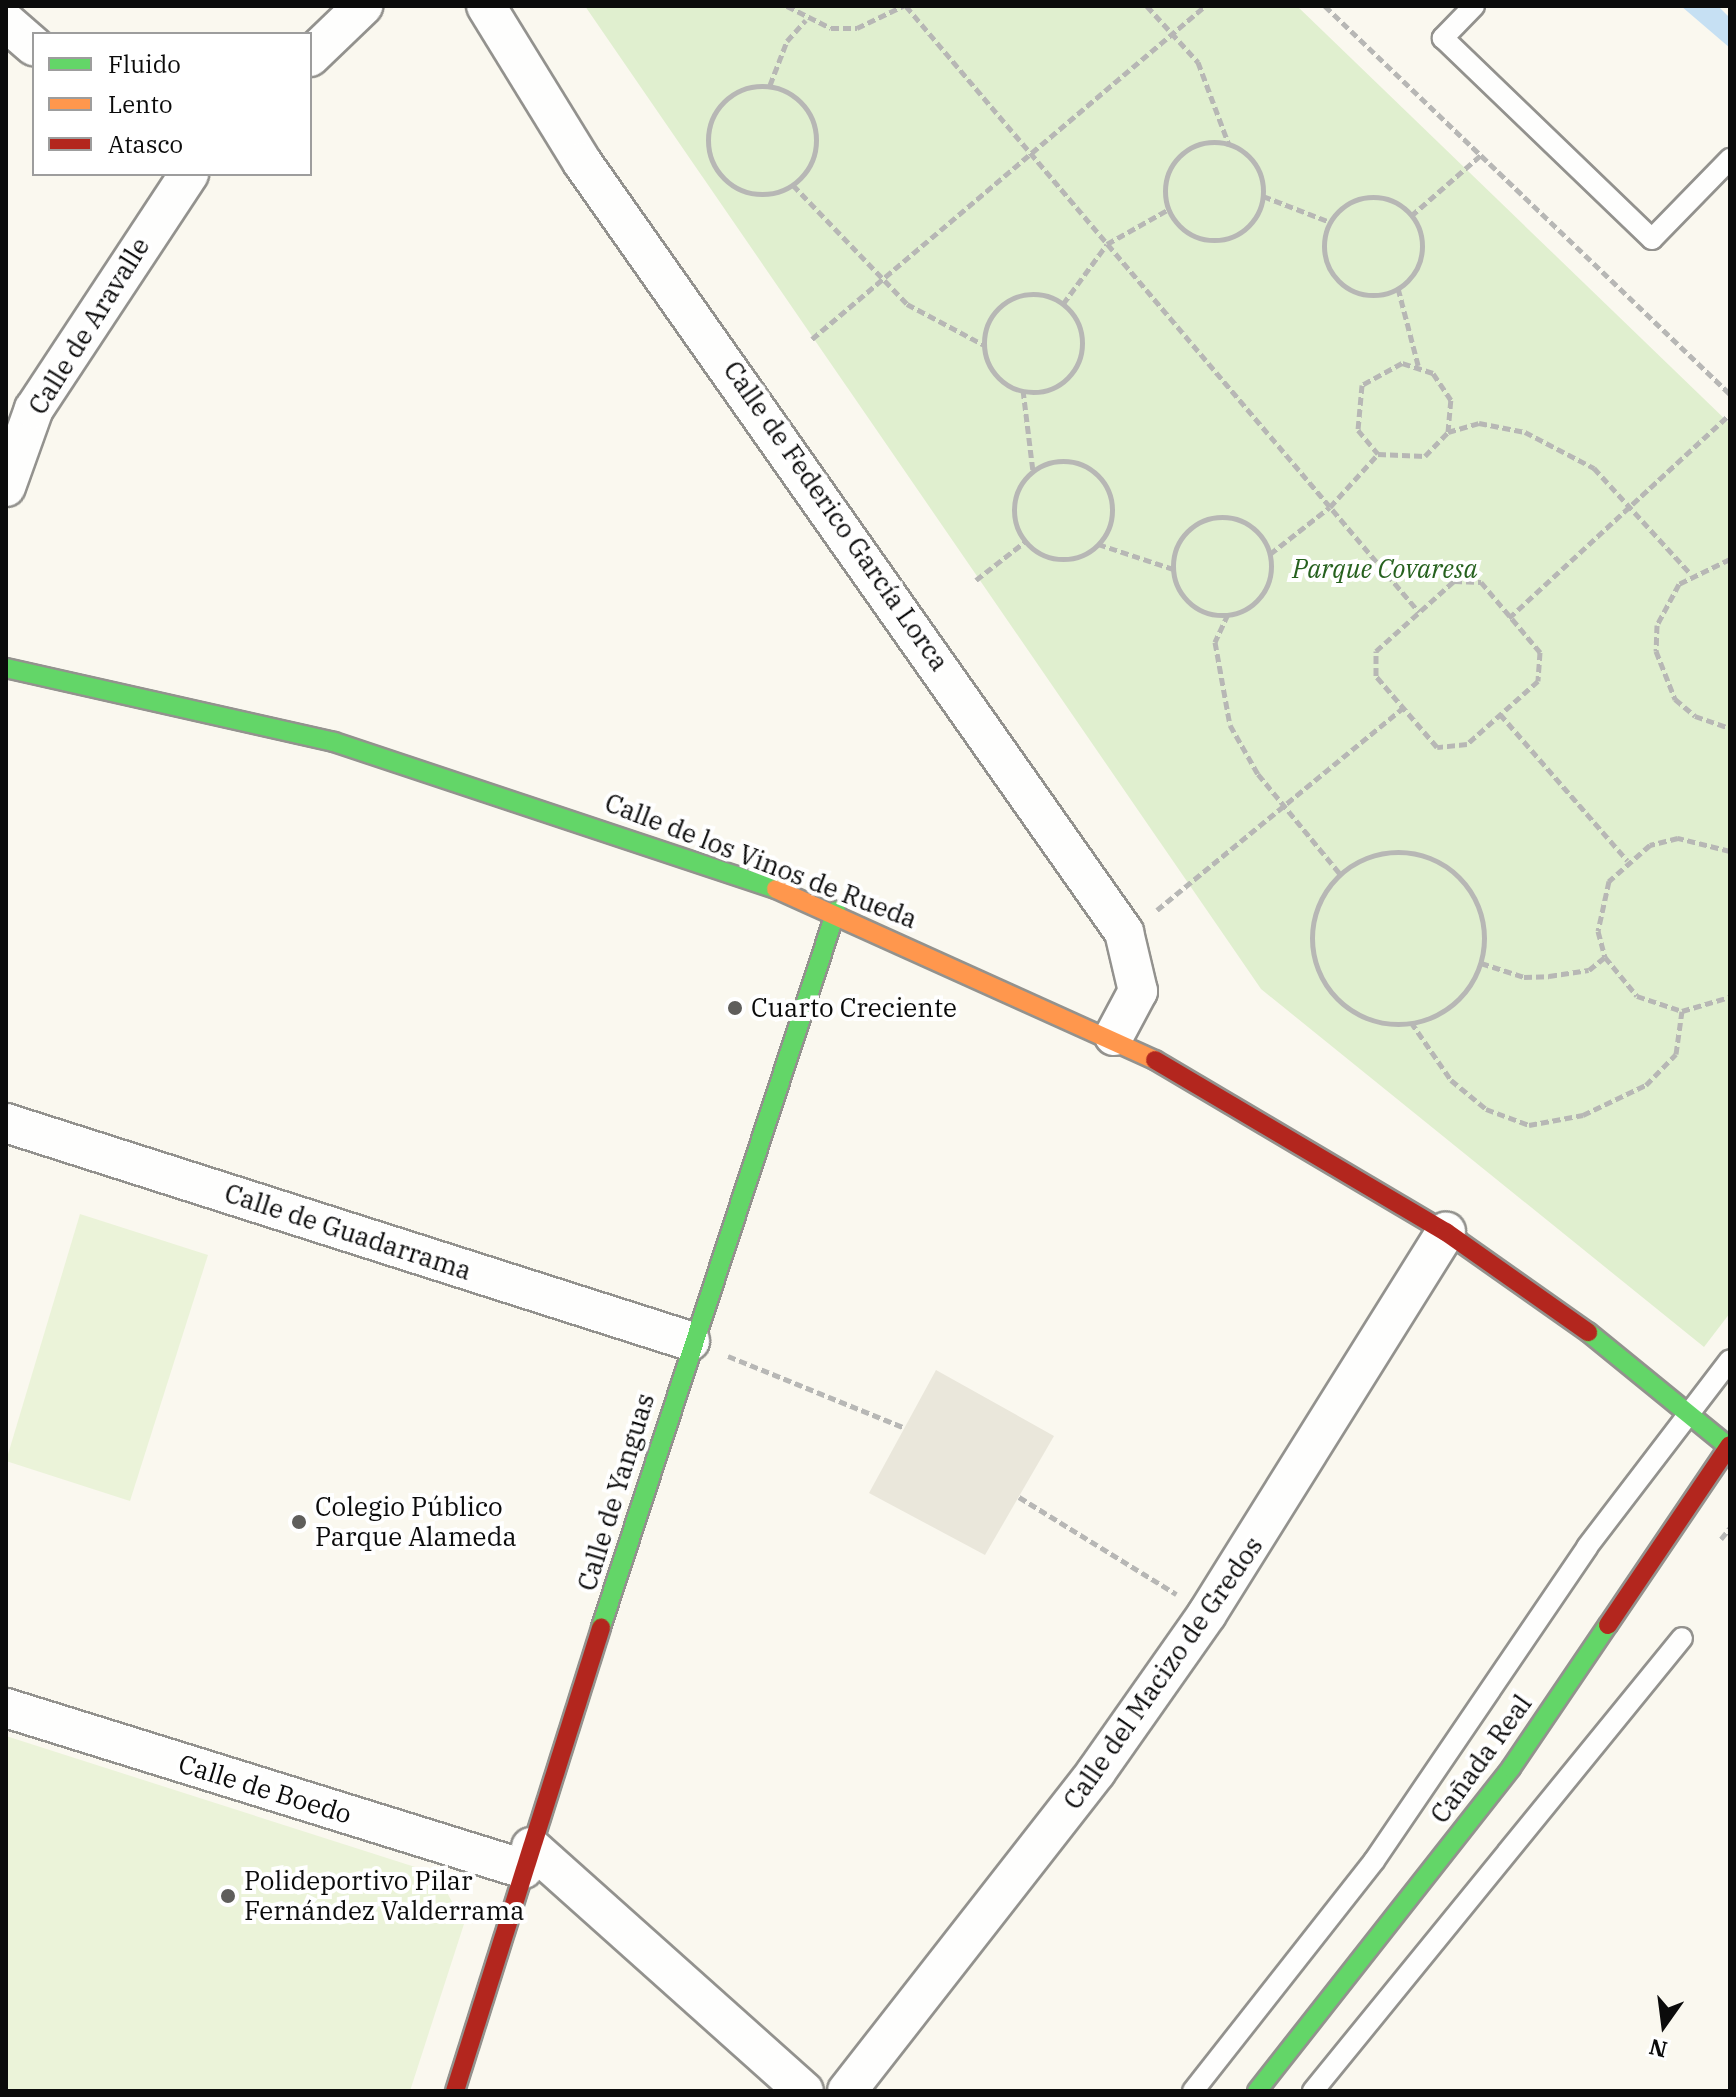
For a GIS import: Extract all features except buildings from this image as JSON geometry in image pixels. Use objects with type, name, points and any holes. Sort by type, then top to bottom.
[{"type":"street","points":[[312,55],[363,6]]},
{"type":"street","name":"Calle de Federico García Lorca","points":[[486,6],[582,162],[1124,932],[1138,991],[1114,1036]]},
{"type":"street","points":[[6,22],[32,44]]},
{"type":"street","name":"Calle de Aravalle","points":[[6,487],[34,409],[186,176]]},
{"type":"street","name":"Calle de los Vinos de Rueda","points":[[6,668],[334,742],[638,838],[836,911],[1114,1036],[1446,1232]]},
{"type":"street","name":"Calle de Yanguas","points":[[455,2091],[690,1341],[836,911]]},
{"type":"street","name":"Calle de Guadarrama","points":[[6,1123],[690,1341]]},
{"type":"street","points":[[1446,1232],[1691,1412],[1730,1447]]},
{"type":"street","name":"Calle del Macizo de Gredos","points":[[847,2091],[1087,1785],[1207,1614],[1446,1232]]},
{"type":"street","name":"Cañada Real","points":[[1257,2091],[1511,1768],[1730,1447]]},
{"type":"street","name":"Calle de Boedo","points":[[6,1708],[528,1858],[804,2091]]},
{"type":"lane","points":[[1474,6],[1443,38],[1652,239],[1730,159]]},
{"type":"lane","points":[[1193,2091],[1374,1861],[1587,1547],[1730,1360]]},
{"type":"lane","points":[[1313,2091],[1682,1638]]},
{"type":"path","points":[[787,6],[806,20],[857,28],[905,6],[1419,612]]},
{"type":"path","points":[[1147,6],[1198,62],[1229,145],[1255,164],[1263,196],[1249,225],[1220,240],[1189,233],[1169,209],[1173,164],[1198,145],[1229,145]]},
{"type":"path","points":[[812,339],[1205,6]]},
{"type":"path","points":[[1325,6],[1730,394]]},
{"type":"path","points":[[770,85],[787,41],[806,20]]},
{"type":"path","points":[[770,85],[803,102],[817,137],[807,172],[793,185],[777,192],[743,191],[709,154],[709,128],[720,104],[751,86],[770,85]]},
{"type":"path","points":[[1411,216],[1481,155]]},
{"type":"path","points":[[793,185],[881,282],[930,322],[984,345]]},
{"type":"path","points":[[1263,196],[1330,222]]},
{"type":"path","points":[[1368,197],[1411,216],[1421,255],[1398,288],[1366,295],[1338,281],[1324,253],[1330,222],[1368,197]]},
{"type":"path","points":[[1063,304],[1107,244],[1169,209]]},
{"type":"path","points":[[1378,454],[1425,456],[1448,432],[1452,417],[1444,385],[1418,365],[1398,288]]},
{"type":"path","points":[[1017,296],[1063,304],[1081,331],[1078,363],[1055,387],[1023,390],[996,374],[984,345],[993,316],[1017,296]]},
{"type":"path","points":[[1378,454],[1354,415],[1362,385],[1387,366],[1418,365]]},
{"type":"path","points":[[1023,390],[1033,471],[1016,497],[1026,541]]},
{"type":"path","points":[[1509,618],[1730,414]]},
{"type":"path","points":[[1448,432],[1479,423],[1525,432],[1594,468],[1690,573]]},
{"type":"path","points":[[1270,554],[1330,507],[1378,454]]},
{"type":"path","points":[[1026,541],[1069,559],[1098,544],[1112,515],[1104,483],[1078,463],[1033,471]]},
{"type":"path","points":[[1228,614],[1185,597],[1173,569],[1192,527],[1222,517],[1252,526],[1270,554],[1267,587],[1228,614],[1215,642],[1226,710],[1243,751],[1340,874]]},
{"type":"path","points":[[976,580],[1026,541]]},
{"type":"path","points":[[1098,544],[1173,569]]},
{"type":"path","points":[[1730,559],[1690,573],[1657,625],[1662,677],[1695,716],[1730,728]]},
{"type":"path","points":[[1454,581],[1481,582],[1540,652],[1538,681],[1467,744],[1437,747],[1376,676],[1376,651],[1419,612],[1454,581]]},
{"type":"path","points":[[1124,932],[1285,807],[1403,708]]},
{"type":"path","points":[[1500,714],[1627,860]]},
{"type":"path","points":[[1730,851],[1678,838],[1627,860],[1600,905],[1605,957],[1637,996],[1682,1011],[1730,997]]},
{"type":"path","points":[[1391,852],[1444,865],[1479,908],[1481,963],[1449,1008],[1410,1022],[1374,1021],[1350,1010],[1318,970],[1313,919],[1340,874],[1391,852]]},
{"type":"path","points":[[1481,963],[1524,977],[1549,976],[1589,970],[1605,957]]},
{"type":"path","points":[[1410,1022],[1451,1080],[1486,1109],[1529,1125],[1583,1115],[1646,1085],[1676,1054],[1682,1011]]},
{"type":"path","points":[[690,1341],[905,1428]]},
{"type":"path","points":[[1019,1497],[1207,1614]]},
{"type":"path","points":[[1712,1550],[1730,1528]]},
{"type":"green space","name":"Parque Covaresa","points":[[585,6],[1297,6],[1730,424],[1730,1313],[1704,1347],[1261,989]]},
{"type":"green space","points":[[80,1214],[208,1255],[130,1501],[6,1461]]},
{"type":"green space","name":"Polideportivo Pilar Fernández Valderrama","points":[[6,1736],[437,1874],[464,1924],[410,2091],[6,2091]]},
{"type":"shaded area","points":[[936,1370],[1054,1436],[985,1555],[869,1493]]},
{"type":"water","points":[[1681,6],[1718,6],[1730,18],[1730,48]]},
{"type":"traffic: fast","points":[[6,668],[334,742],[776,889]]},
{"type":"traffic: fast","points":[[601,1627],[836,911]]},
{"type":"traffic: fast","points":[[1588,1332],[1729,1447]]},
{"type":"traffic: fast","points":[[1257,2091],[1511,1768],[1608,1625]]},
{"type":"traffic: slow","points":[[776,889],[1155,1060]]},
{"type":"traffic: jam","points":[[1155,1060],[1446,1232],[1588,1332]]},
{"type":"traffic: jam","points":[[1608,1625],[1730,1445]]},
{"type":"traffic: jam","points":[[455,2091],[601,1627]]},
{"type":"place","name":"Cuarto Creciente","points":[[735,1008]]},
{"type":"place","name":"Colegio Público Parque Alameda","points":[[299,1522]]},
{"type":"place","name":"Polideportivo Pilar Fernández Valderrama","points":[[228,1896]]}]
